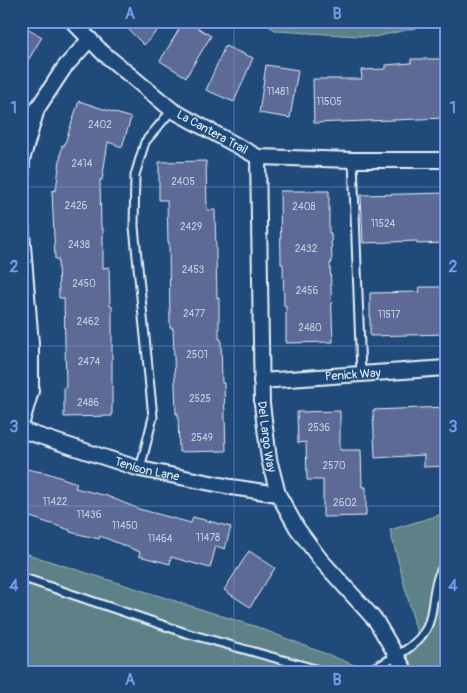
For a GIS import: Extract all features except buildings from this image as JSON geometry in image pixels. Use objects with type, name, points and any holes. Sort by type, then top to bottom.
[{"type":"street","name":"La Cantera Trail","points":[[72,21],[102,52],[172,110],[258,158],[446,160]]},
{"type":"street","points":[[21,186],[22,160],[37,109],[64,68],[90,39]]},
{"type":"street","name":"Del Largo Way","points":[[258,158],[262,404],[269,459],[278,494],[297,528],[320,559],[376,621],[406,672]]},
{"type":"street","points":[[21,221],[31,344],[30,391],[21,425]]},
{"type":"street","name":"Penick Way","points":[[261,381],[446,368]]},
{"type":"street","name":"Tenison Lane","points":[[21,430],[140,469],[278,494]]},
{"type":"lane","points":[[140,469],[153,417],[134,227],[135,175],[145,142],[172,110]]},
{"type":"lane","points":[[353,160],[361,374]]},
{"type":"lane","points":[[367,672],[413,646],[428,624],[439,572],[446,563]]},
{"type":"lane","points":[[21,577],[186,633],[326,672]]},
{"type":"green space","points":[[260,21],[446,21],[375,37],[277,31]]},
{"type":"green space","points":[[446,513],[446,672],[21,672],[21,552],[257,627],[362,668],[418,637],[390,530]]}]
